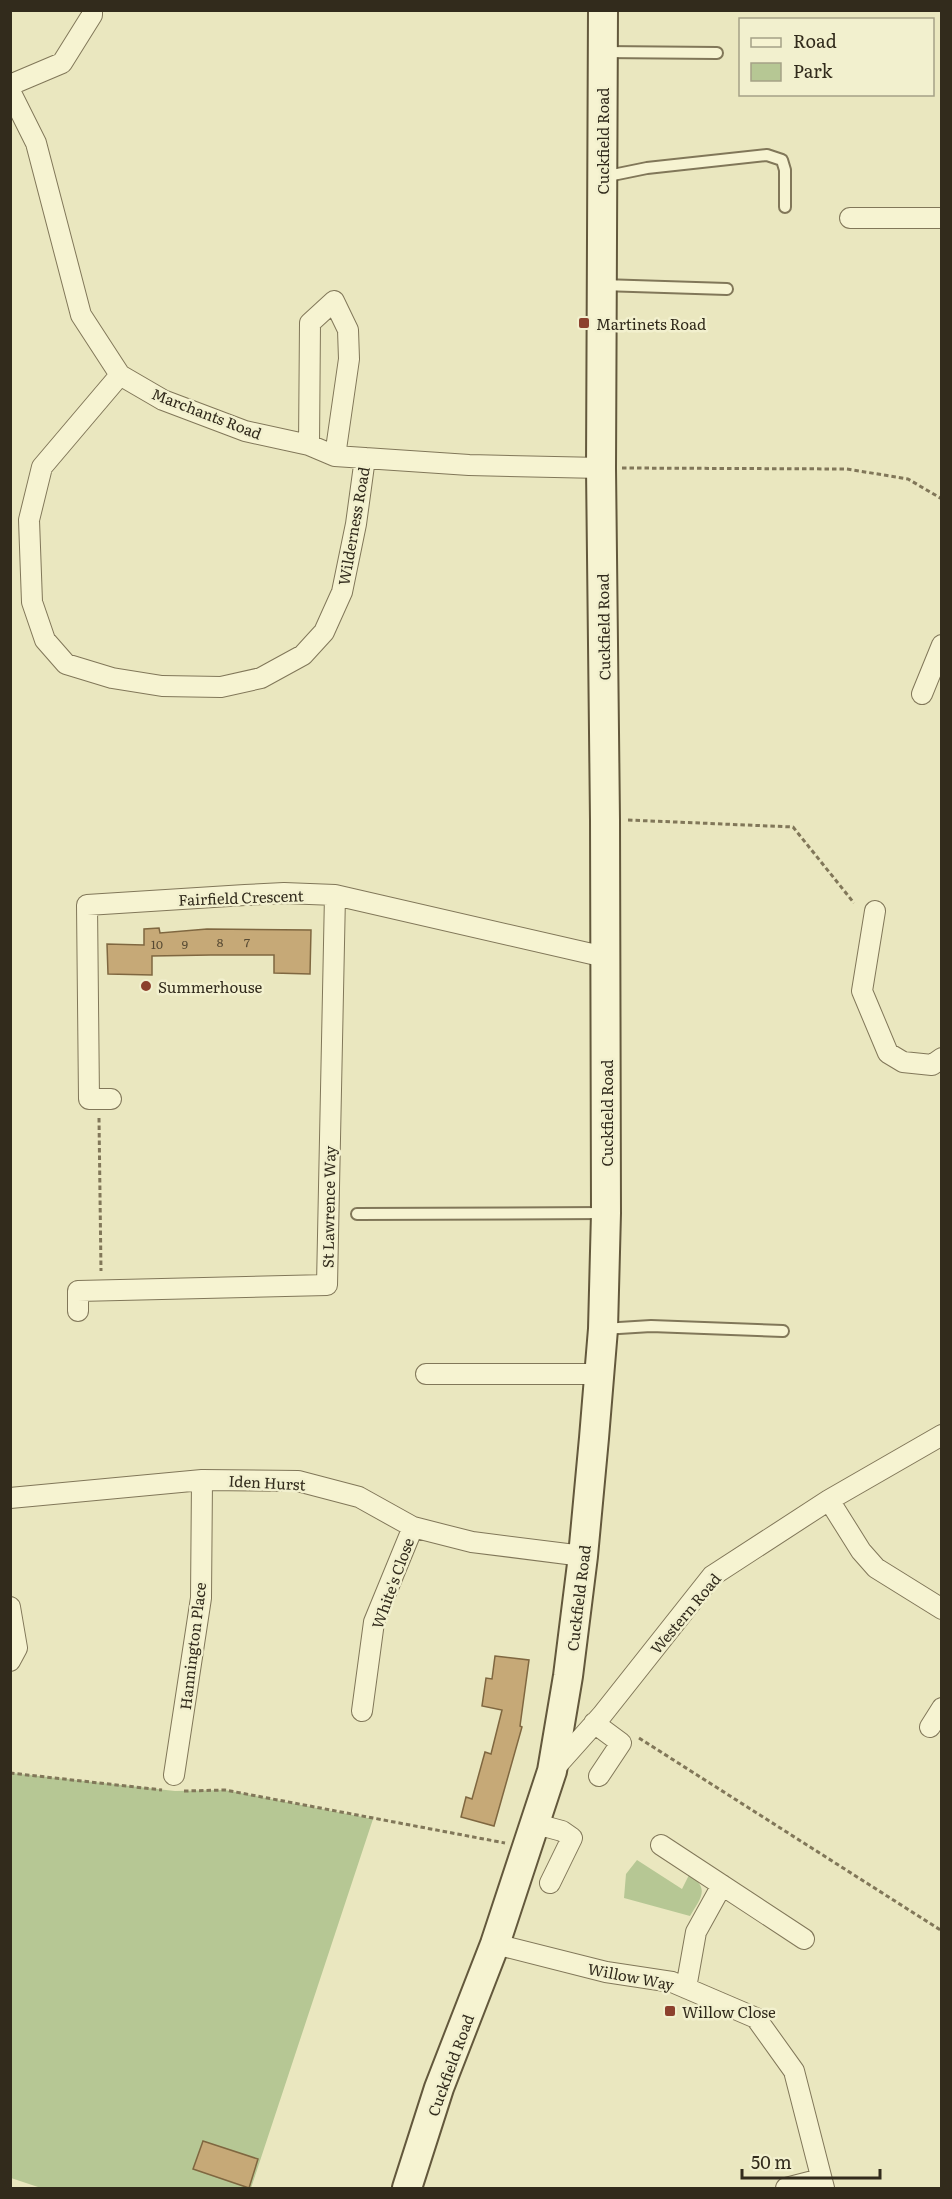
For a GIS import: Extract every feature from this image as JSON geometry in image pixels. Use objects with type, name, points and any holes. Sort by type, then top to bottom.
[{"type":"street","points":[[10,85],[62,63],[92,15],[92,10]]},
{"type":"street","name":"Cuckfield Road","points":[[407,2188],[439,2088],[495,1944],[552,1771],[568,1676],[583,1556],[603,1329],[606,1213],[601,468],[603,10]]},
{"type":"street","name":"Marchants Road","points":[[10,92],[36,143],[81,315],[120,375],[163,400],[244,431],[309,446],[335,456],[469,465],[601,468]]},
{"type":"street","points":[[850,218],[942,218]]},
{"type":"street","points":[[309,446],[310,323],[334,301],[348,330],[349,359],[335,456]]},
{"type":"street","name":"Wilderness Road","points":[[120,375],[42,467],[29,520],[32,602],[45,640],[66,664],[112,678],[162,686],[221,687],[261,678],[303,655],[324,632],[342,592],[356,524],[365,458]]},
{"type":"street","points":[[922,694],[942,645]]},
{"type":"street","name":"Fairfield Crescent","points":[[105,1099],[89,1099],[87,905],[284,893],[335,895],[605,957]]},
{"type":"street","name":"St Lawrence Way","points":[[78,1311],[78,1291],[327,1285],[335,895]]},
{"type":"street","points":[[875,911],[862,991],[888,1053],[903,1062],[932,1065],[942,1058]]},
{"type":"street","points":[[426,1374],[599,1374]]},
{"type":"street","name":"Western Road","points":[[552,1771],[594,1723],[712,1576],[829,1500],[942,1435]]},
{"type":"street","name":"Iden Hurst","points":[[10,1498],[202,1480],[298,1481],[359,1497],[413,1527],[472,1542],[583,1556]]},
{"type":"street","name":"Hannington Place","points":[[171,1785],[201,1598],[202,1480]]},
{"type":"street","points":[[829,1500],[861,1551],[876,1568],[942,1610]]},
{"type":"street","name":"White's Close","points":[[362,1711],[374,1622],[413,1527]]},
{"type":"street","points":[[10,1606],[17,1648],[10,1661]]},
{"type":"street","points":[[930,1727],[942,1708]]},
{"type":"street","points":[[594,1723],[621,1743],[599,1776]]},
{"type":"street","points":[[532,1835],[562,1832],[572,1838],[550,1883]]},
{"type":"street","points":[[661,1845],[804,1939]]},
{"type":"street","points":[[686,1988],[696,1932],[722,1885]]},
{"type":"street","name":"Willow Way","points":[[495,1944],[606,1972],[672,1982],[756,2018],[794,2071],[823,2184]]},
{"type":"street","points":[[786,2188],[823,2184]]},
{"type":"lane","points":[[603,52],[717,53]]},
{"type":"lane","points":[[602,177],[647,168],[767,155],[782,160],[785,170],[785,207]]},
{"type":"lane","points":[[602,285],[727,289]]},
{"type":"lane","points":[[357,1214],[606,1213]]},
{"type":"lane","points":[[603,1329],[651,1326],[783,1330]]},
{"type":"path","points":[[601,468],[847,469],[908,479],[942,499]]},
{"type":"path","points":[[605,819],[793,827],[854,903]]},
{"type":"path","points":[[101,1291],[105,1099]]},
{"type":"path","points":[[632,1734],[942,1931]]},
{"type":"path","points":[[10,1773],[225,1790],[373,1820],[532,1835]]},
{"type":"green space","points":[[11,1773],[175,1791],[225,1790],[373,1819],[251,2188],[41,2188],[11,2178]]},
{"type":"green space","points":[[637,1860],[682,1889],[689,1875],[700,1884],[702,1894],[690,1916],[624,1898],[626,1874]]},
{"type":"building","points":[[159,928],[160,933],[207,929],[311,930],[310,974],[274,973],[274,955],[211,955],[152,956],[152,975],[108,974],[107,944],[144,945],[144,929]]},
{"type":"building","points":[[495,1656],[529,1660],[520,1726],[522,1727],[494,1826],[461,1817],[466,1797],[472,1799],[485,1752],[491,1754],[502,1710],[482,1706],[486,1678],[492,1679]]},
{"type":"building","points":[[203,2141],[258,2159],[249,2188],[193,2169]]},
{"type":"place","name":"Martinets Road","points":[[584,323]]},
{"type":"place","name":"Summerhouse","points":[[146,986]]},
{"type":"place","name":"Willow Close","points":[[670,2011]]}]
